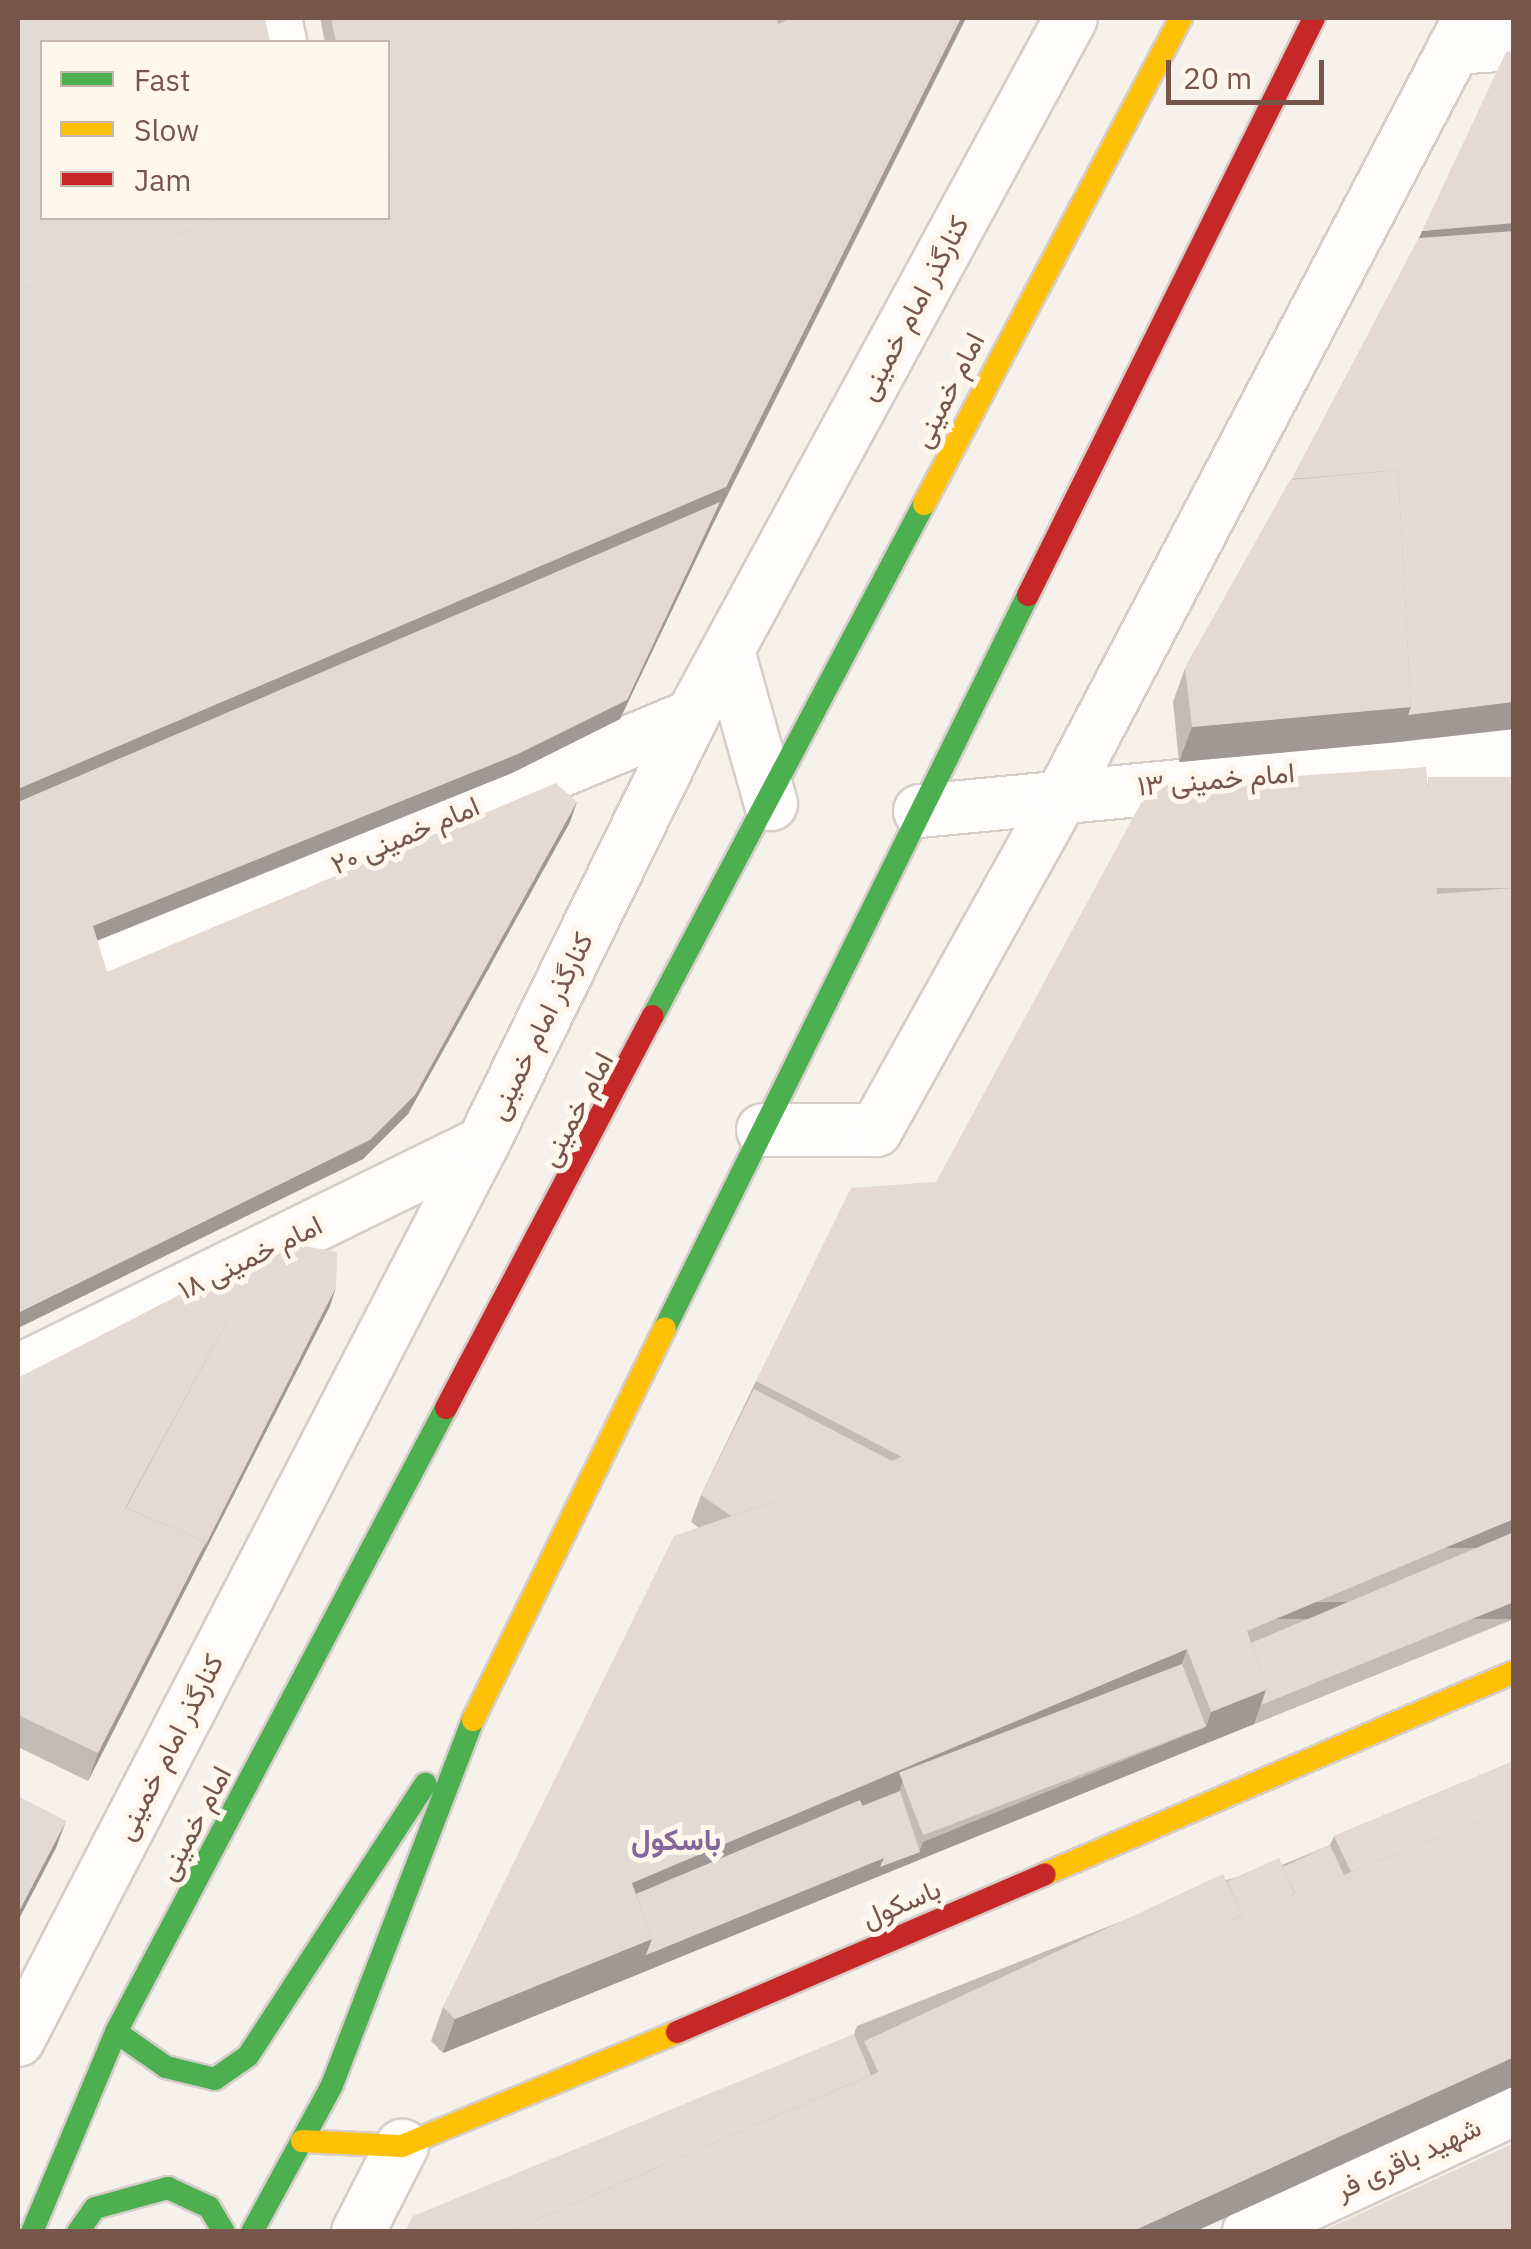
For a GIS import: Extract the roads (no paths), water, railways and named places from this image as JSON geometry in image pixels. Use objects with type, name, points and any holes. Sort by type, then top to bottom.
[{"type":"main road","name":"امام خمینی","points":[[32,2232],[116,2032],[771,804],[1181,18]]},
{"type":"main road","points":[[252,2232],[302,2141],[482,1700],[1314,18]]},
{"type":"main road","name":"باسکول","points":[[302,2141],[402,2146],[1514,1672]]},
{"type":"main road","points":[[116,2032],[166,2067],[215,2079],[248,2056],[482,1700]]},
{"type":"main road","points":[[78,2232],[95,2208],[168,2188],[209,2207],[224,2232]]},
{"type":"street","name":"کنارگذر امام خمینی","points":[[18,2040],[482,1143],[692,716],[1071,18]]},
{"type":"street","points":[[763,1130],[876,1130],[1064,792],[1462,33],[1514,44]]},
{"type":"street","points":[[728,651],[771,804]]},
{"type":"street","name":"امام خمینی ۲۰","points":[[118,955],[692,716]]},
{"type":"street","name":"امام خمینی ۱۳","points":[[920,811],[1064,792],[1514,754]]},
{"type":"street","name":"امام خمینی ۱۸","points":[[18,1370],[482,1143]]},
{"type":"street","name":"شهید باقری فر","points":[[1249,2232],[1514,2110]]},
{"type":"street","points":[[358,2232],[402,2146]]},
{"type":"district","name":"باسکول","points":[[676,1839]]}]
